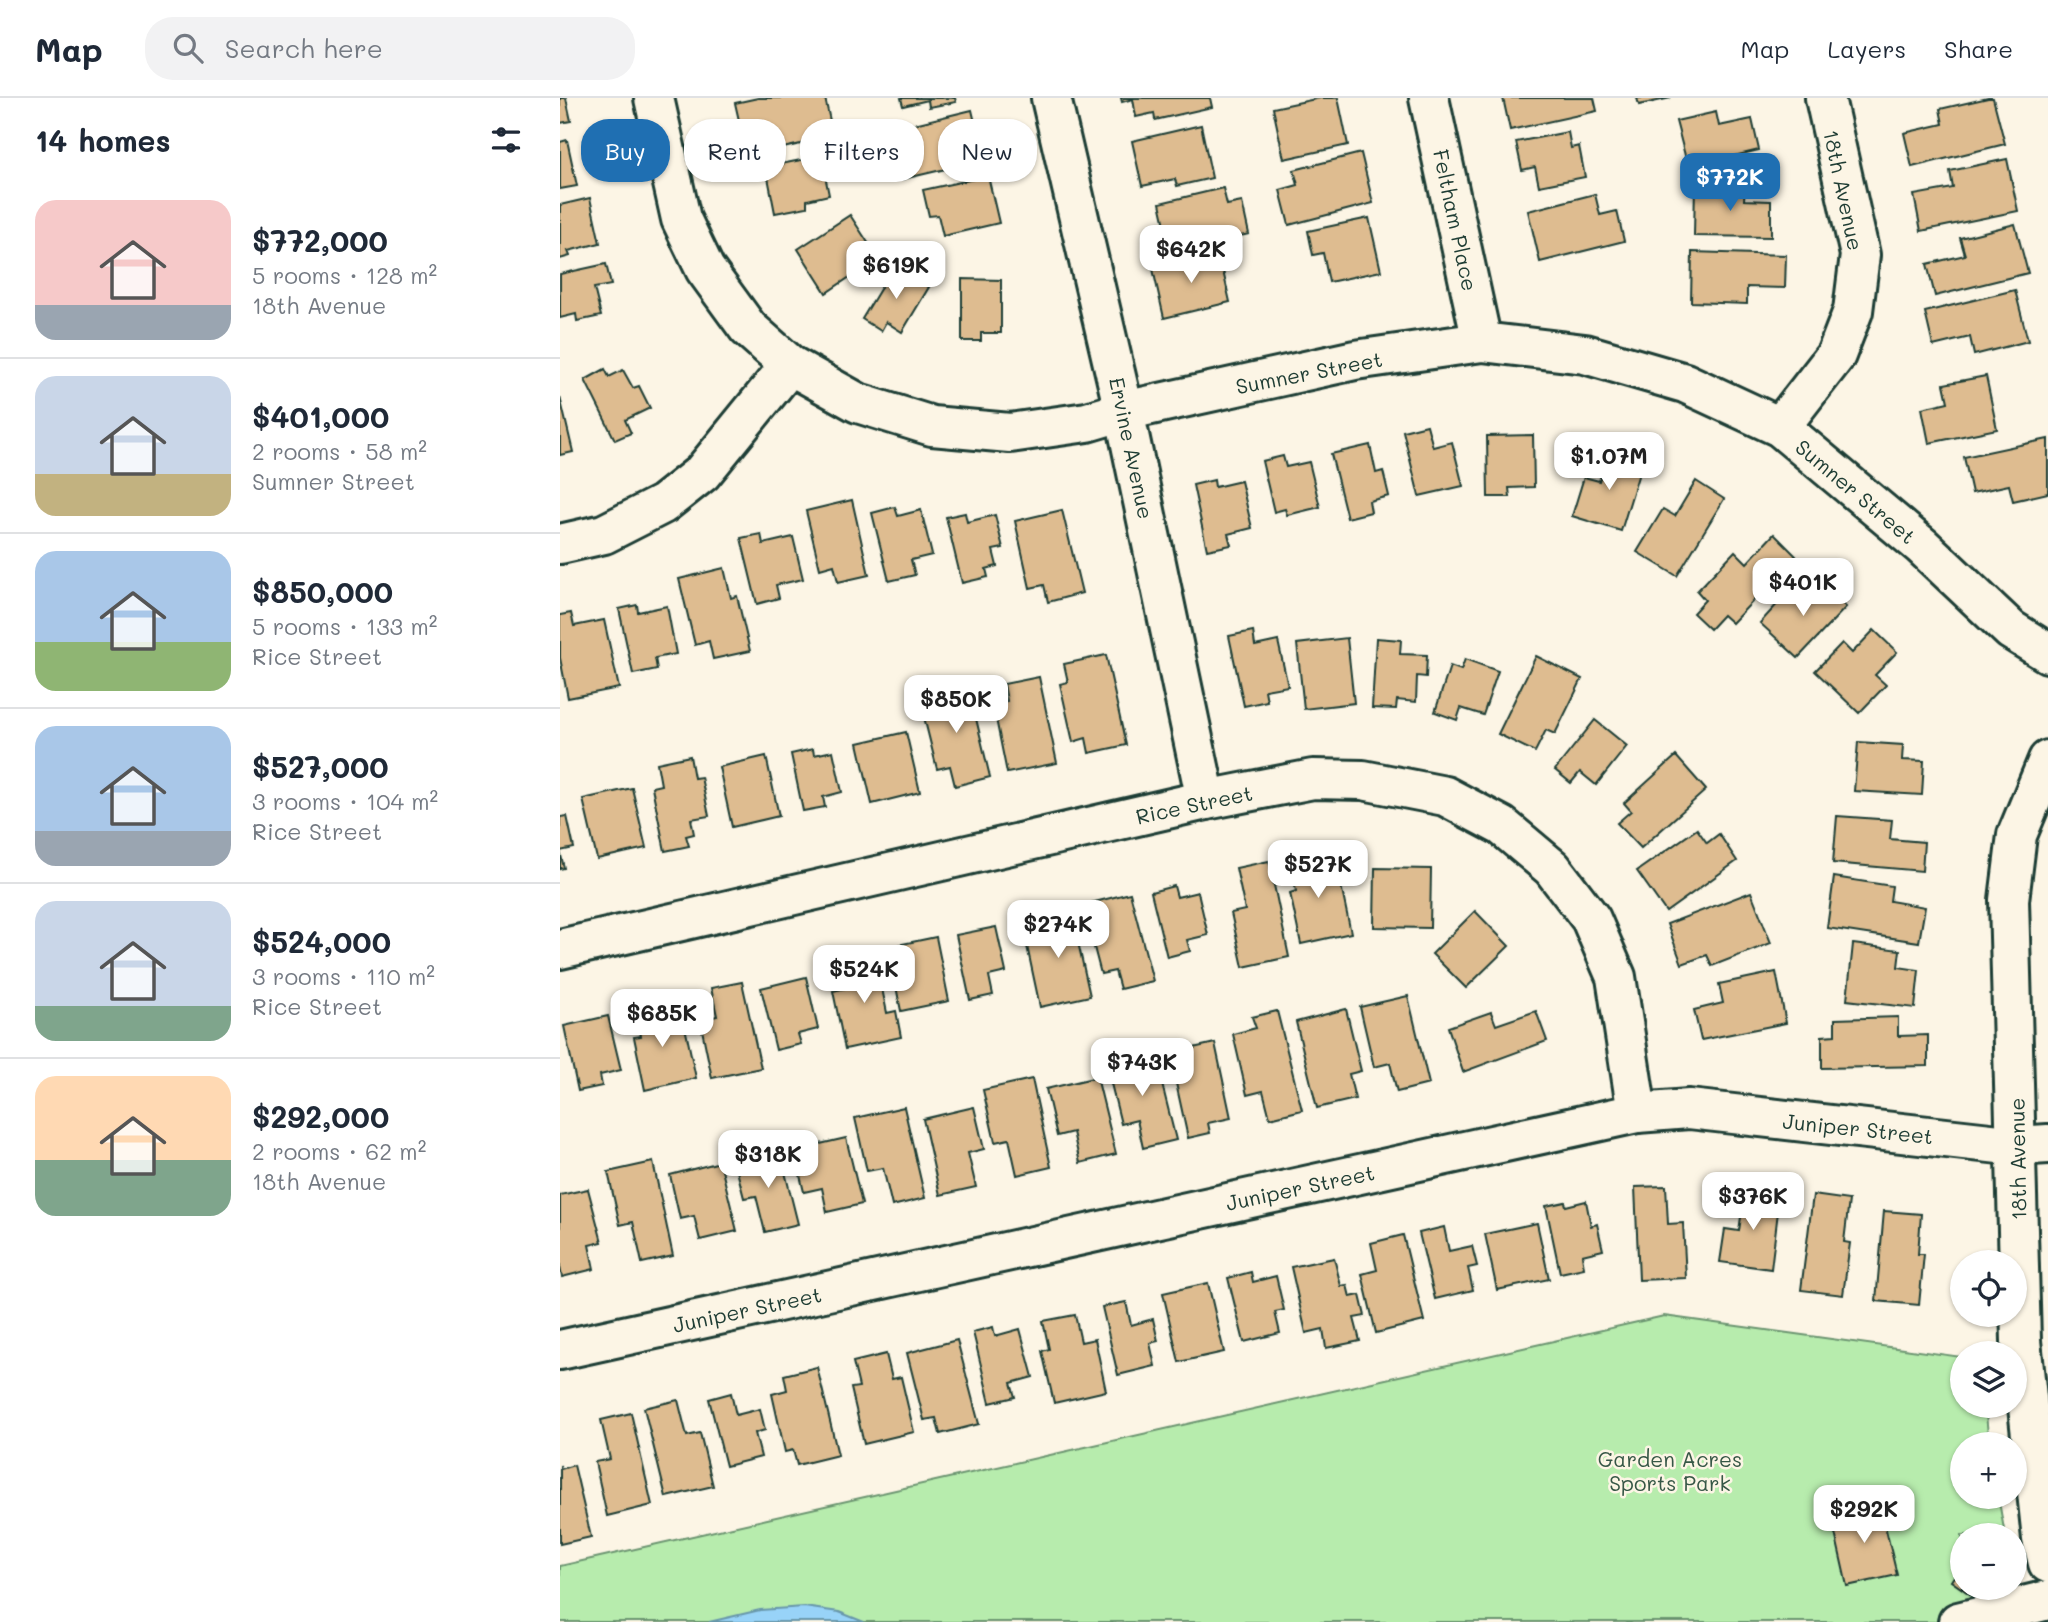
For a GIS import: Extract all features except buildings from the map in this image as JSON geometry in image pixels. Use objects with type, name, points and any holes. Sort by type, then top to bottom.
[{"type":"street","name":"Sumner Street","points":[[654,98],[681,219],[705,270],[748,328],[790,365],[858,403],[932,426],[1010,433],[1087,422],[1124,411],[1355,360],[1482,342],[1585,354],[1685,383],[1780,427],[1922,546],[2011,630],[2048,653]]},
{"type":"street","name":"Ervine Avenue","points":[[1051,98],[1124,411],[1206,800]]},
{"type":"street","name":"Feltham Place","points":[[1429,98],[1482,342]]},
{"type":"street","name":"18th Avenue","points":[[1780,427],[1836,355],[1853,311],[1860,255],[1825,98]]},
{"type":"street","points":[[560,544],[604,534],[663,504],[702,473],[790,365]]},
{"type":"street","name":"18th Avenue","points":[[2048,760],[2017,835],[2009,900],[2033,1145],[2021,1341],[2042,1539],[2048,1563]]},
{"type":"street","name":"Rice Street","points":[[560,949],[1206,800],[1313,779],[1363,780],[1445,796],[1502,826],[1552,868],[1591,919],[1616,977],[1637,1113]]},
{"type":"street","name":"Juniper Street","points":[[560,1350],[1637,1113],[1689,1109],[2033,1145]]},
{"type":"street","points":[[1958,1622],[2048,1600]]},
{"type":"green space","name":"Garden Acres Sports Park","points":[[1664,1316],[1950,1355],[1950,1418],[1986,1418],[1988,1432],[1950,1432],[1950,1509],[2000,1509],[2003,1523],[1950,1523],[1950,1600],[2021,1600],[2026,1622],[560,1622],[560,1566]]},
{"type":"water","points":[[804,1607],[839,1612],[864,1622],[709,1622],[760,1610]]}]
